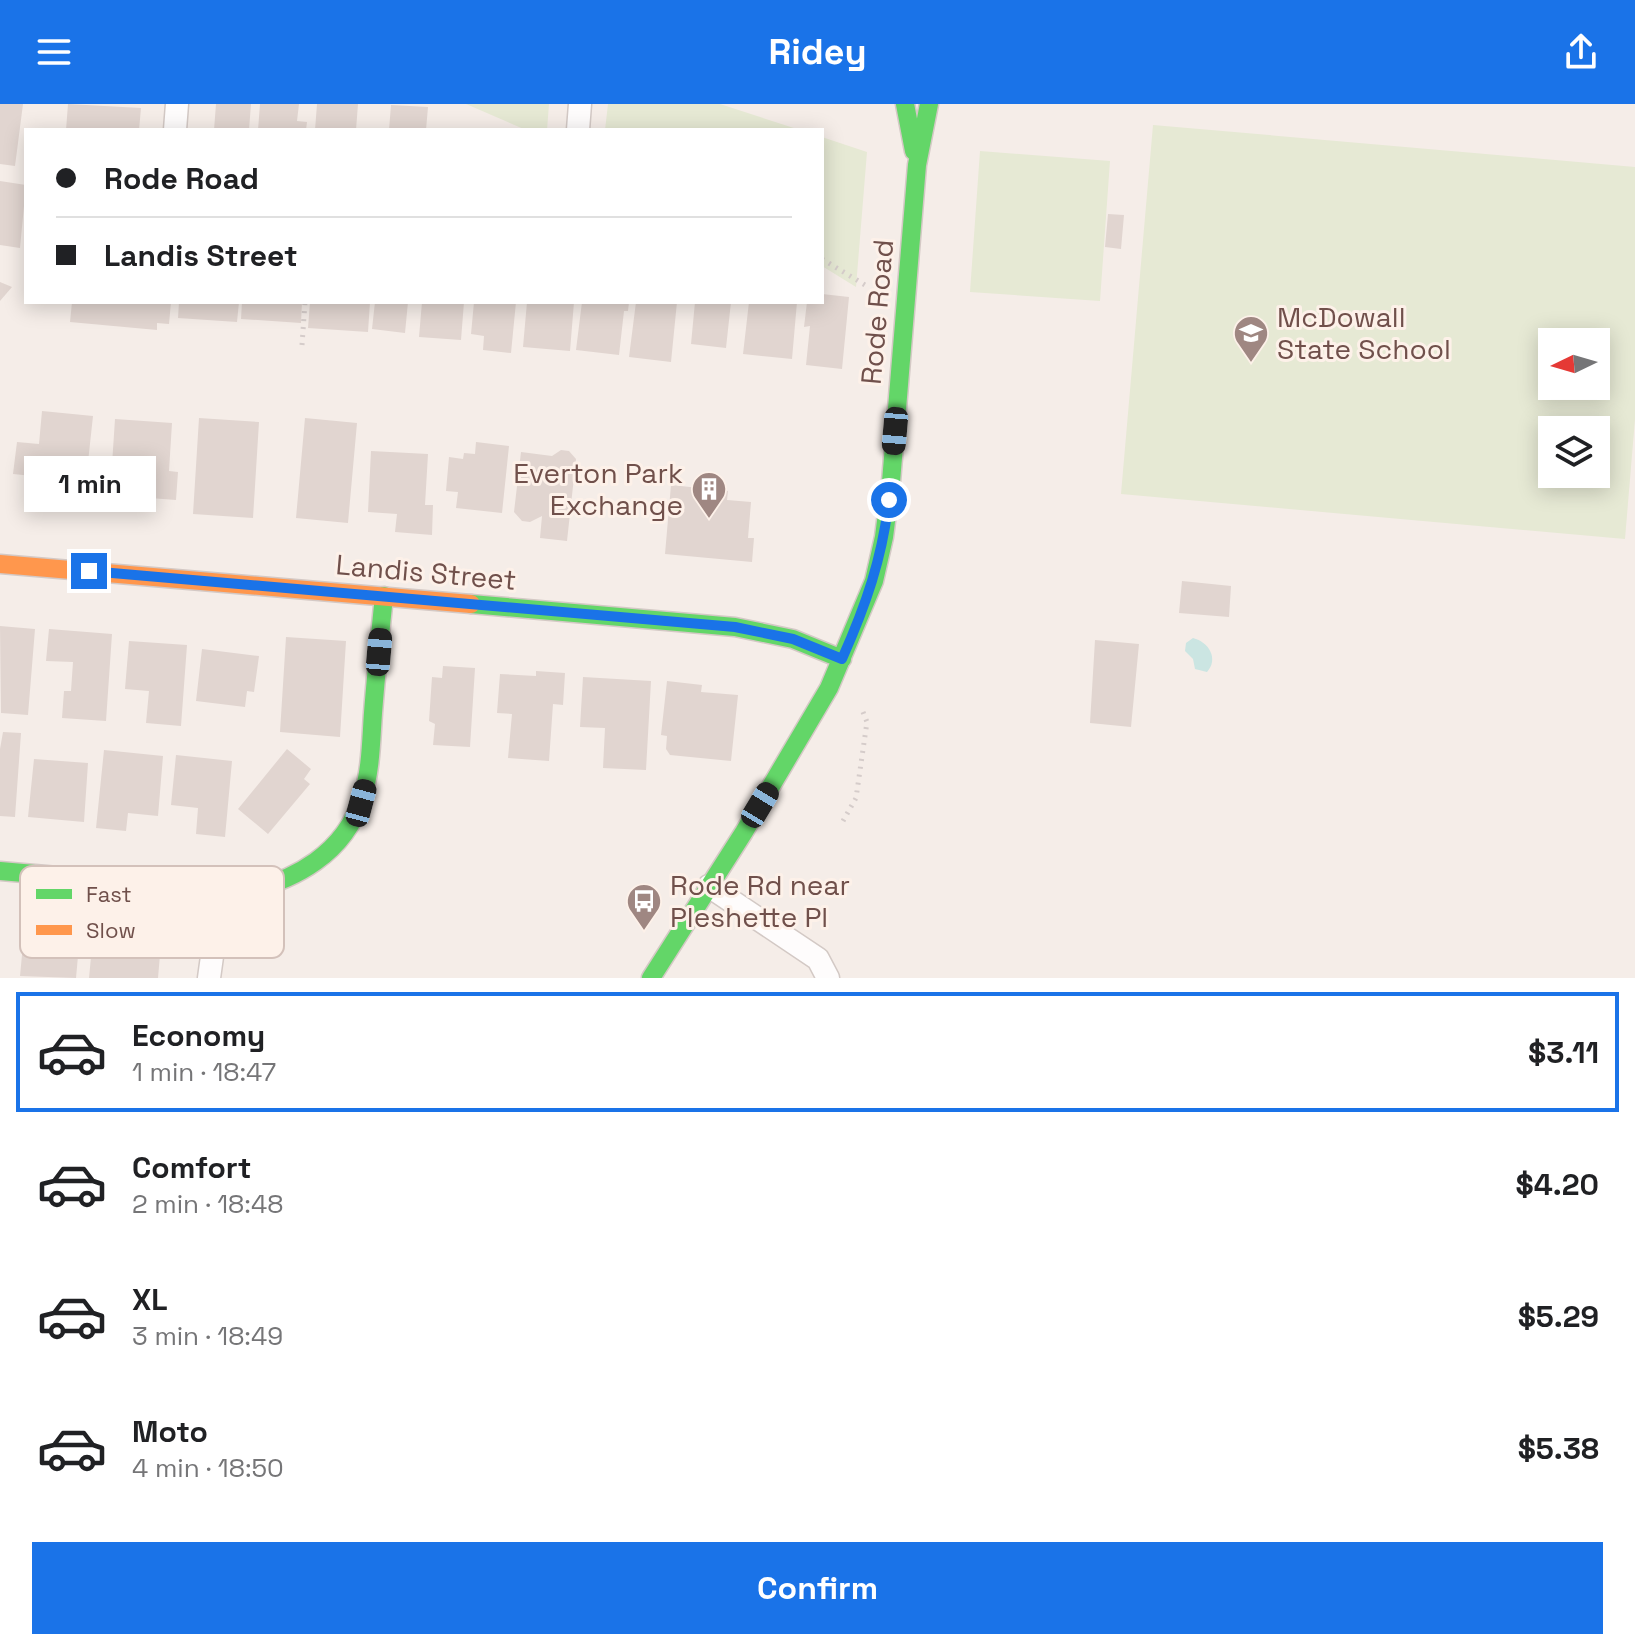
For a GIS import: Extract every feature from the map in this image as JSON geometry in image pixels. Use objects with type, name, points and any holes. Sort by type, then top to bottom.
[{"type":"street","points":[[175,128],[177,104]]},
{"type":"street","points":[[578,128],[580,104]]},
{"type":"street","name":"Rode Road","points":[[905,104],[917,165]]},
{"type":"street","name":"Rode Road","points":[[651,978],[800,738],[842,659],[870,593],[884,537],[917,165],[929,104]]},
{"type":"street","name":"Landis Street","points":[[0,564],[735,627],[793,639],[842,659]]},
{"type":"street","points":[[284,879],[298,874],[325,855],[351,822],[361,803],[369,764],[384,596]]},
{"type":"street","points":[[0,871],[20,873]]},
{"type":"street","points":[[709,886],[818,959],[828,978]]},
{"type":"street","points":[[209,978],[212,958]]},
{"type":"path","points":[[824,260],[865,285]]},
{"type":"path","points":[[302,345],[305,304]]},
{"type":"path","points":[[843,821],[856,798],[867,722],[863,712]]},
{"type":"green space","points":[[466,104],[549,104],[547,128],[521,128]]},
{"type":"green space","points":[[608,104],[720,104],[794,128],[605,128]]},
{"type":"green space","points":[[1153,125],[1635,167],[1635,419],[1625,539],[1121,494]]},
{"type":"green space","points":[[824,138],[867,152],[856,287],[824,267]]},
{"type":"green space","points":[[980,151],[1110,161],[1100,301],[970,292]]},
{"type":"water","points":[[1193,638],[1208,647],[1212,662],[1207,672],[1195,669],[1193,659],[1185,651],[1186,643]]},
{"type":"building","points":[[0,104],[23,104],[15,166],[0,164]]},
{"type":"building","points":[[68,104],[141,108],[139,128],[66,128]]},
{"type":"building","points":[[216,104],[251,104],[249,128],[214,128]]},
{"type":"building","points":[[260,104],[299,104],[297,121],[307,122],[306,128],[258,128]]},
{"type":"building","points":[[317,104],[358,104],[356,128],[315,128]]},
{"type":"building","points":[[391,105],[428,107],[426,128],[389,128]]},
{"type":"building","points":[[0,181],[24,185],[20,248],[0,245]]},
{"type":"building","points":[[1108,214],[1124,215],[1121,249],[1105,247]]},
{"type":"building","points":[[0,282],[12,287],[0,301]]},
{"type":"building","points":[[824,294],[849,297],[842,369],[806,365],[810,326],[804,327],[807,304],[824,304]]},
{"type":"building","points":[[72,304],[171,304],[169,324],[157,323],[157,330],[70,322]]},
{"type":"building","points":[[179,304],[239,304],[237,322],[178,318]]},
{"type":"building","points":[[242,304],[302,304],[301,323],[241,319]]},
{"type":"building","points":[[310,304],[370,304],[368,332],[308,328]]},
{"type":"building","points":[[375,304],[408,304],[405,333],[372,329]]},
{"type":"building","points":[[422,304],[464,304],[461,340],[419,337]]},
{"type":"building","points":[[474,304],[516,304],[511,353],[483,350],[484,336],[471,334]]},
{"type":"building","points":[[527,304],[574,304],[570,351],[523,347]]},
{"type":"building","points":[[582,304],[629,304],[628,311],[624,311],[619,355],[576,350]]},
{"type":"building","points":[[636,304],[677,304],[671,362],[629,357]]},
{"type":"building","points":[[695,304],[731,304],[726,348],[691,344]]},
{"type":"building","points":[[749,304],[797,304],[792,359],[743,354]]},
{"type":"building","points":[[42,411],[93,416],[84,499],[41,495],[43,477],[13,474],[17,442],[39,444]]},
{"type":"building","points":[[199,418],[259,422],[253,518],[193,514]]},
{"type":"building","points":[[305,418],[357,423],[348,523],[296,518]]},
{"type":"building","points":[[115,419],[172,423],[169,471],[178,472],[176,500],[110,495]]},
{"type":"building","points":[[476,442],[509,446],[502,513],[456,508],[458,492],[446,491],[449,457],[463,459],[464,453],[475,454]]},
{"type":"building","points":[[561,450],[569,451],[576,459],[567,541],[540,538],[542,516],[530,522],[522,521],[514,512],[521,452],[552,456]]},
{"type":"building","points":[[371,451],[428,454],[425,505],[433,505],[432,535],[395,532],[397,514],[368,512]]},
{"type":"building","name":"Everton Park Exchange","points":[[671,485],[728,491],[727,500],[751,502],[748,538],[754,538],[752,562],[665,554]]},
{"type":"building","points":[[1182,581],[1231,586],[1229,617],[1179,613]]},
{"type":"building","points":[[0,626],[35,629],[28,715],[1,713]]},
{"type":"building","points":[[49,629],[112,634],[106,721],[62,718],[64,691],[71,691],[73,662],[46,661]]},
{"type":"building","points":[[286,637],[346,641],[340,737],[280,732]]},
{"type":"building","points":[[1095,640],[1139,644],[1131,727],[1090,723]]},
{"type":"building","points":[[129,641],[187,645],[181,726],[146,723],[149,691],[125,689]]},
{"type":"building","points":[[202,649],[259,656],[254,692],[247,691],[245,707],[196,701]]},
{"type":"building","points":[[443,666],[475,668],[470,747],[433,745],[435,724],[429,721],[432,677],[442,678]]},
{"type":"building","points":[[536,671],[565,673],[563,705],[553,704],[549,761],[508,758],[512,714],[497,713],[500,674],[536,676]]},
{"type":"building","points":[[583,677],[651,681],[646,770],[603,768],[605,728],[580,727]]},
{"type":"building","points":[[667,681],[702,685],[701,692],[738,695],[731,761],[670,755],[666,749],[667,736],[661,735]]},
{"type":"building","points":[[3,732],[21,733],[15,817],[0,816]]},
{"type":"building","points":[[287,749],[311,769],[304,779],[310,784],[268,834],[238,809]]},
{"type":"building","points":[[104,750],[163,756],[158,816],[128,813],[126,831],[96,828]]},
{"type":"building","points":[[176,755],[232,761],[225,837],[196,834],[198,808],[171,805]]},
{"type":"building","points":[[34,759],[88,763],[84,822],[28,817]]},
{"type":"building","points":[[22,958],[78,958],[76,978],[20,976]]},
{"type":"building","points":[[91,958],[160,958],[158,978],[89,978]]},
{"type":"traffic: fast","points":[[905,104],[914,151]]},
{"type":"traffic: fast","points":[[651,978],[744,832],[829,688],[874,581],[884,537],[891,482],[917,165],[929,104]]},
{"type":"traffic: fast","points":[[284,879],[316,862],[331,849],[344,834],[362,798],[370,756],[384,596]]},
{"type":"traffic: fast","points":[[471,604],[735,627],[793,639],[842,659]]},
{"type":"traffic: fast","points":[[0,871],[20,873]]},
{"type":"traffic: slow","points":[[0,564],[471,604]]},
{"type":"place","name":"McDowall State School","points":[[1251,364]]},
{"type":"place","name":"Everton Park Exchange","points":[[709,520]]},
{"type":"place","name":"Rode Rd near Pleshette Pl","points":[[644,932]]},
{"type":"route","points":[[89,571],[735,627],[793,639],[842,659],[874,581],[889,500]]}]
